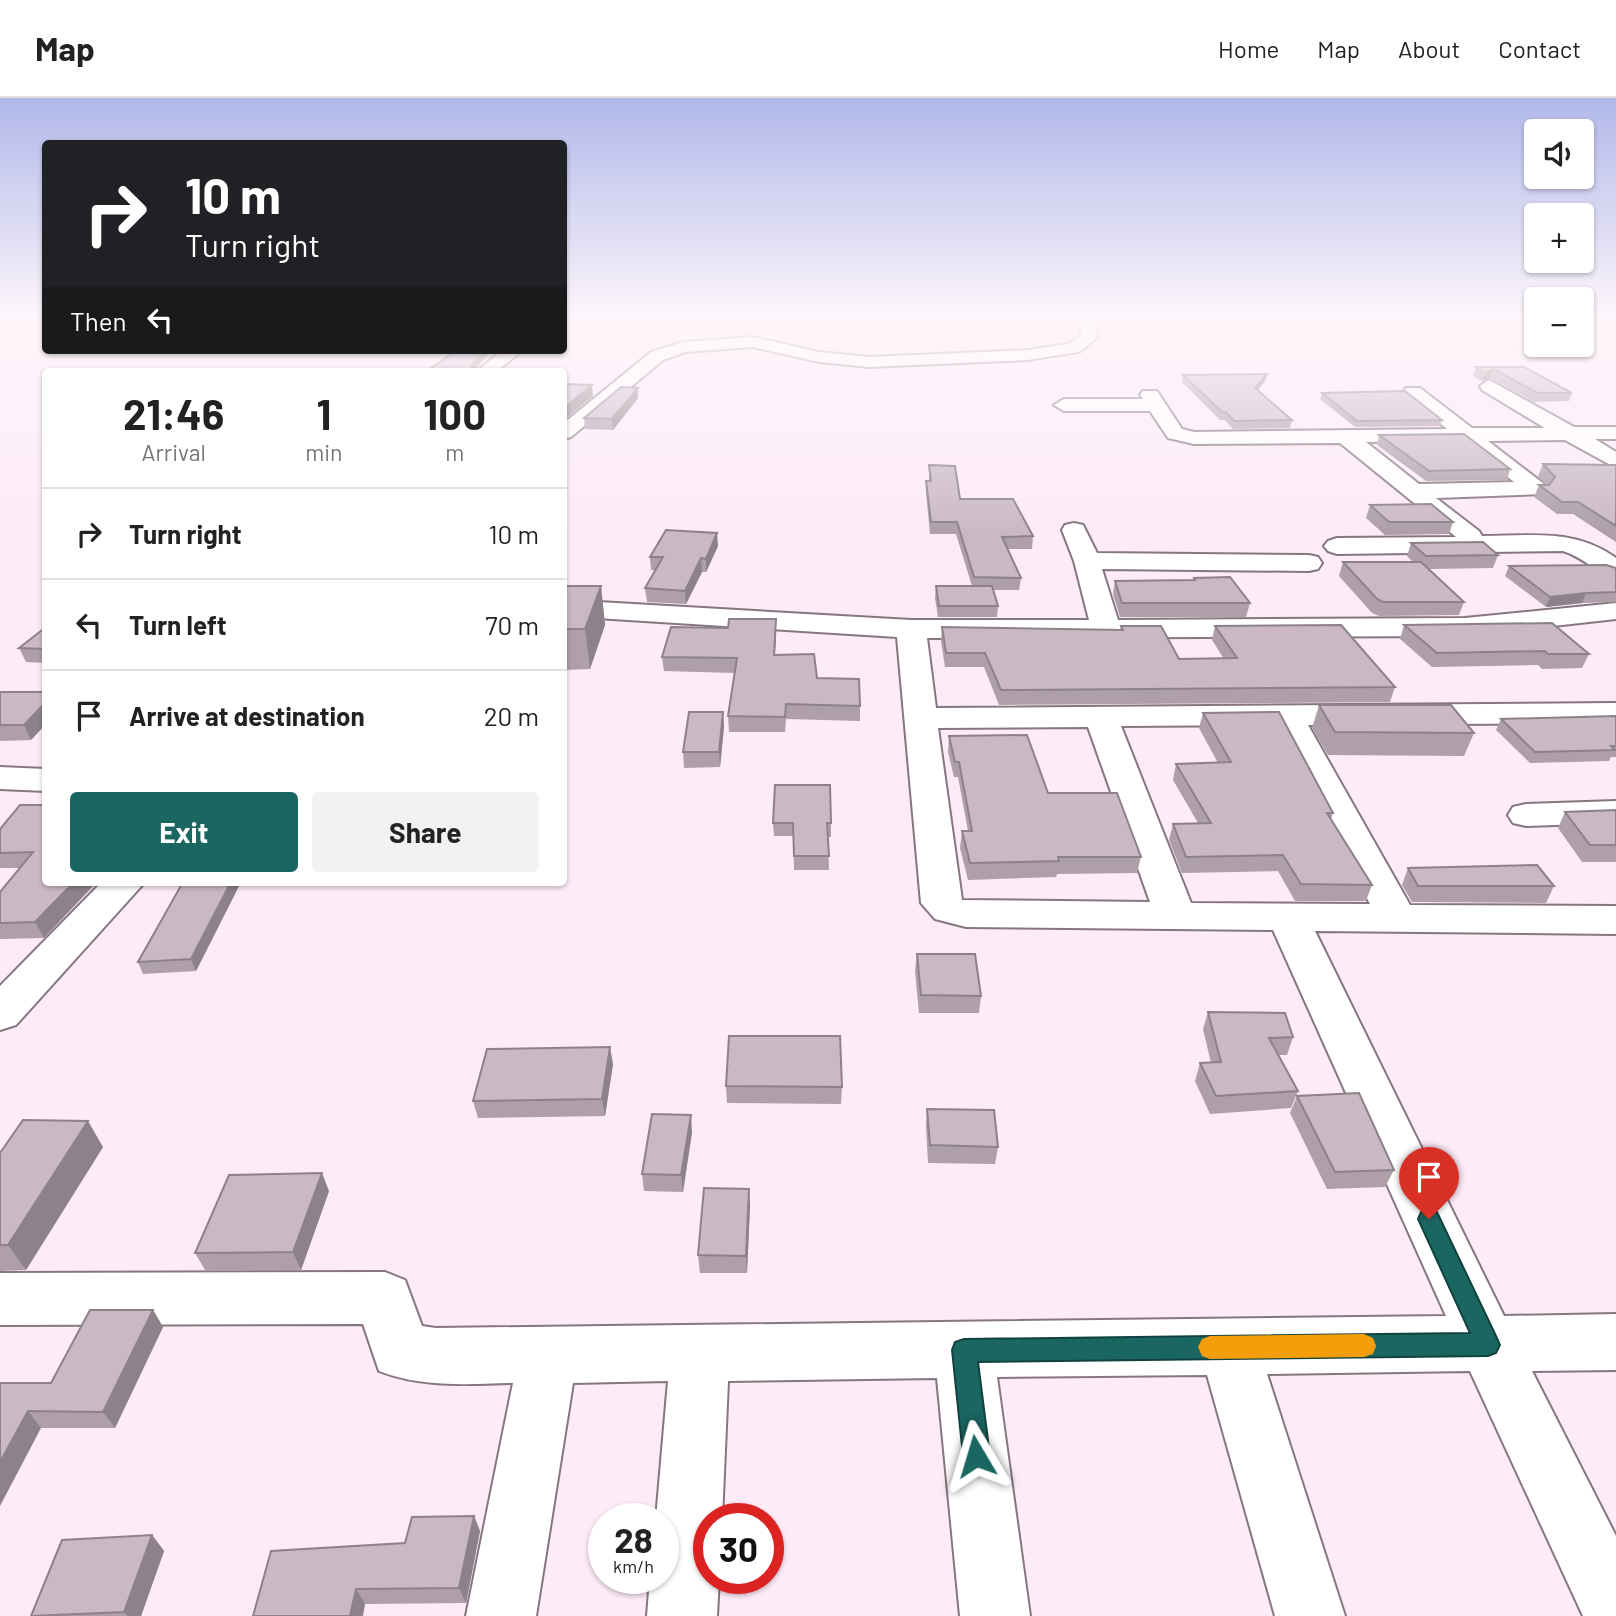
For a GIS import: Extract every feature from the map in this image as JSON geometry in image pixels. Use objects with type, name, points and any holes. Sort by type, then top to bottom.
[{"type":"street","points":[[567,431],[615,391]]},
{"type":"street","points":[[1412,491],[1536,489],[1413,391]]},
{"type":"street","points":[[1497,391],[1616,461]]},
{"type":"street","points":[[1064,405],[1154,400],[1175,434],[1183,437],[1616,433]]},
{"type":"street","points":[[1346,437],[1480,544]]},
{"type":"street","points":[[1074,530],[1087,561],[1105,629]]},
{"type":"street","points":[[1337,546],[1564,543],[1579,545],[1616,570]]},
{"type":"street","points":[[1087,561],[1309,563]]},
{"type":"street","points":[[567,608],[911,629],[1465,627],[1616,611]]},
{"type":"street","points":[[911,629],[941,903],[948,910],[966,914],[1616,920]]},
{"type":"street","points":[[920,718],[1616,712]]},
{"type":"street","points":[[1286,714],[1398,919]]},
{"type":"street","points":[[1101,716],[1175,915]]},
{"type":"street","points":[[0,778],[42,780]]},
{"type":"street","points":[[1526,815],[1616,812]]},
{"type":"street","points":[[0,1014],[121,886]]},
{"type":"street","points":[[1287,917],[1616,1610]]},
{"type":"street","points":[[0,1298],[385,1298],[400,1351],[436,1356],[1616,1342]]},
{"type":"street","points":[[1229,1347],[1310,1616]]},
{"type":"street","points":[[964,1350],[995,1616]]},
{"type":"street","points":[[682,1616],[700,1353]]},
{"type":"street","points":[[501,1616],[548,1355]]},
{"type":"building","points":[[567,391],[585,391],[567,406]]},
{"type":"building","points":[[616,391],[636,391],[612,419],[584,418]]},
{"type":"building","points":[[1200,391],[1258,391],[1292,420],[1234,421],[1226,412],[1222,412]]},
{"type":"building","points":[[1405,391],[1442,420],[1357,421],[1322,393]]},
{"type":"building","points":[[1534,391],[1572,393],[1538,393]]},
{"type":"building","points":[[1464,434],[1510,469],[1429,471],[1379,435]]},
{"type":"building","points":[[1543,464],[1616,465],[1616,526],[1578,502],[1562,502],[1539,485],[1549,485],[1555,477]]},
{"type":"building","points":[[929,465],[955,466],[960,499],[1013,499],[1033,536],[1002,537],[1021,578],[974,577],[957,522],[931,522],[926,481],[931,481]]},
{"type":"building","points":[[1431,504],[1453,522],[1389,522],[1370,505]]},
{"type":"building","points":[[666,530],[717,533],[706,559],[701,558],[685,591],[645,588],[663,557],[650,557]]},
{"type":"building","points":[[1483,542],[1498,555],[1426,556],[1411,543]]},
{"type":"building","points":[[1343,562],[1421,562],[1464,602],[1383,602],[1377,599]]},
{"type":"building","points":[[1606,565],[1616,568],[1616,592],[1550,597],[1509,566]]},
{"type":"building","points":[[1230,577],[1250,603],[1122,603],[1115,581],[1195,580],[1194,578]]},
{"type":"building","points":[[567,586],[601,586],[585,629],[567,629]]},
{"type":"building","points":[[936,586],[992,586],[998,606],[939,606]]},
{"type":"building","points":[[729,619],[776,619],[774,655],[814,654],[817,678],[859,679],[860,706],[786,704],[785,717],[728,716],[737,658],[662,657],[671,627],[728,628]]},
{"type":"building","points":[[1552,623],[1589,654],[1548,654],[1545,651],[1437,653],[1404,625]]},
{"type":"building","points":[[1341,625],[1395,687],[1001,690],[985,653],[946,653],[942,627],[1123,630],[1121,626],[1161,626],[1179,659],[1237,658],[1215,626]]},
{"type":"building","points":[[42,630],[42,649],[19,648]]},
{"type":"building","points":[[0,692],[42,692],[42,706],[24,725],[0,725]]},
{"type":"building","points":[[1319,705],[1451,705],[1474,733],[1335,732]]},
{"type":"building","points":[[689,712],[723,712],[719,752],[683,752]]},
{"type":"building","points":[[1279,712],[1333,813],[1327,813],[1372,885],[1301,884],[1283,855],[1186,857],[1173,824],[1211,823],[1176,764],[1231,762],[1203,713]]},
{"type":"building","points":[[1616,716],[1616,746],[1611,746],[1615,750],[1535,752],[1501,719]]},
{"type":"building","points":[[1027,735],[1048,793],[1117,793],[1141,857],[1058,857],[1059,861],[970,863],[962,831],[972,831],[959,762],[955,762],[949,736]]},
{"type":"building","points":[[775,785],[830,785],[831,823],[827,823],[829,856],[794,856],[793,823],[773,823]]},
{"type":"building","points":[[20,805],[42,805],[42,886],[70,886],[35,922],[0,923],[0,892],[33,852],[0,853],[0,829]]},
{"type":"building","points":[[1616,810],[1616,845],[1590,845],[1565,812]]},
{"type":"building","points":[[1537,865],[1554,886],[1418,886],[1408,868]]},
{"type":"building","points":[[181,886],[229,886],[191,959],[138,962]]},
{"type":"building","points":[[917,954],[975,954],[981,996],[921,995]]},
{"type":"building","points":[[1208,1012],[1285,1013],[1293,1037],[1269,1038],[1298,1091],[1216,1096],[1200,1063],[1221,1062]]},
{"type":"building","points":[[729,1036],[840,1036],[842,1087],[726,1086]]},
{"type":"building","points":[[610,1047],[602,1099],[473,1101],[487,1049]]},
{"type":"building","points":[[1359,1093],[1394,1170],[1335,1172],[1297,1096]]},
{"type":"building","points":[[927,1109],[994,1110],[998,1147],[930,1145]]},
{"type":"building","points":[[652,1114],[691,1115],[681,1175],[642,1174]]},
{"type":"building","points":[[23,1120],[88,1121],[8,1245],[0,1245],[0,1153]]},
{"type":"building","points":[[322,1173],[293,1252],[195,1253],[229,1175]]},
{"type":"building","points":[[704,1188],[749,1189],[746,1256],[698,1255]]},
{"type":"building","points":[[90,1310],[153,1310],[103,1412],[28,1411],[0,1462],[0,1383],[51,1383]]},
{"type":"building","points":[[474,1516],[459,1588],[356,1589],[350,1616],[253,1616],[271,1551],[405,1543],[412,1517]]},
{"type":"building","points":[[152,1535],[124,1612],[31,1616],[62,1540]]},
{"type":"slow traffic","points":[[1210,1347],[1364,1346]]},
{"type":"route","points":[[976,1456],[964,1350],[1488,1345],[1429,1219]]}]
